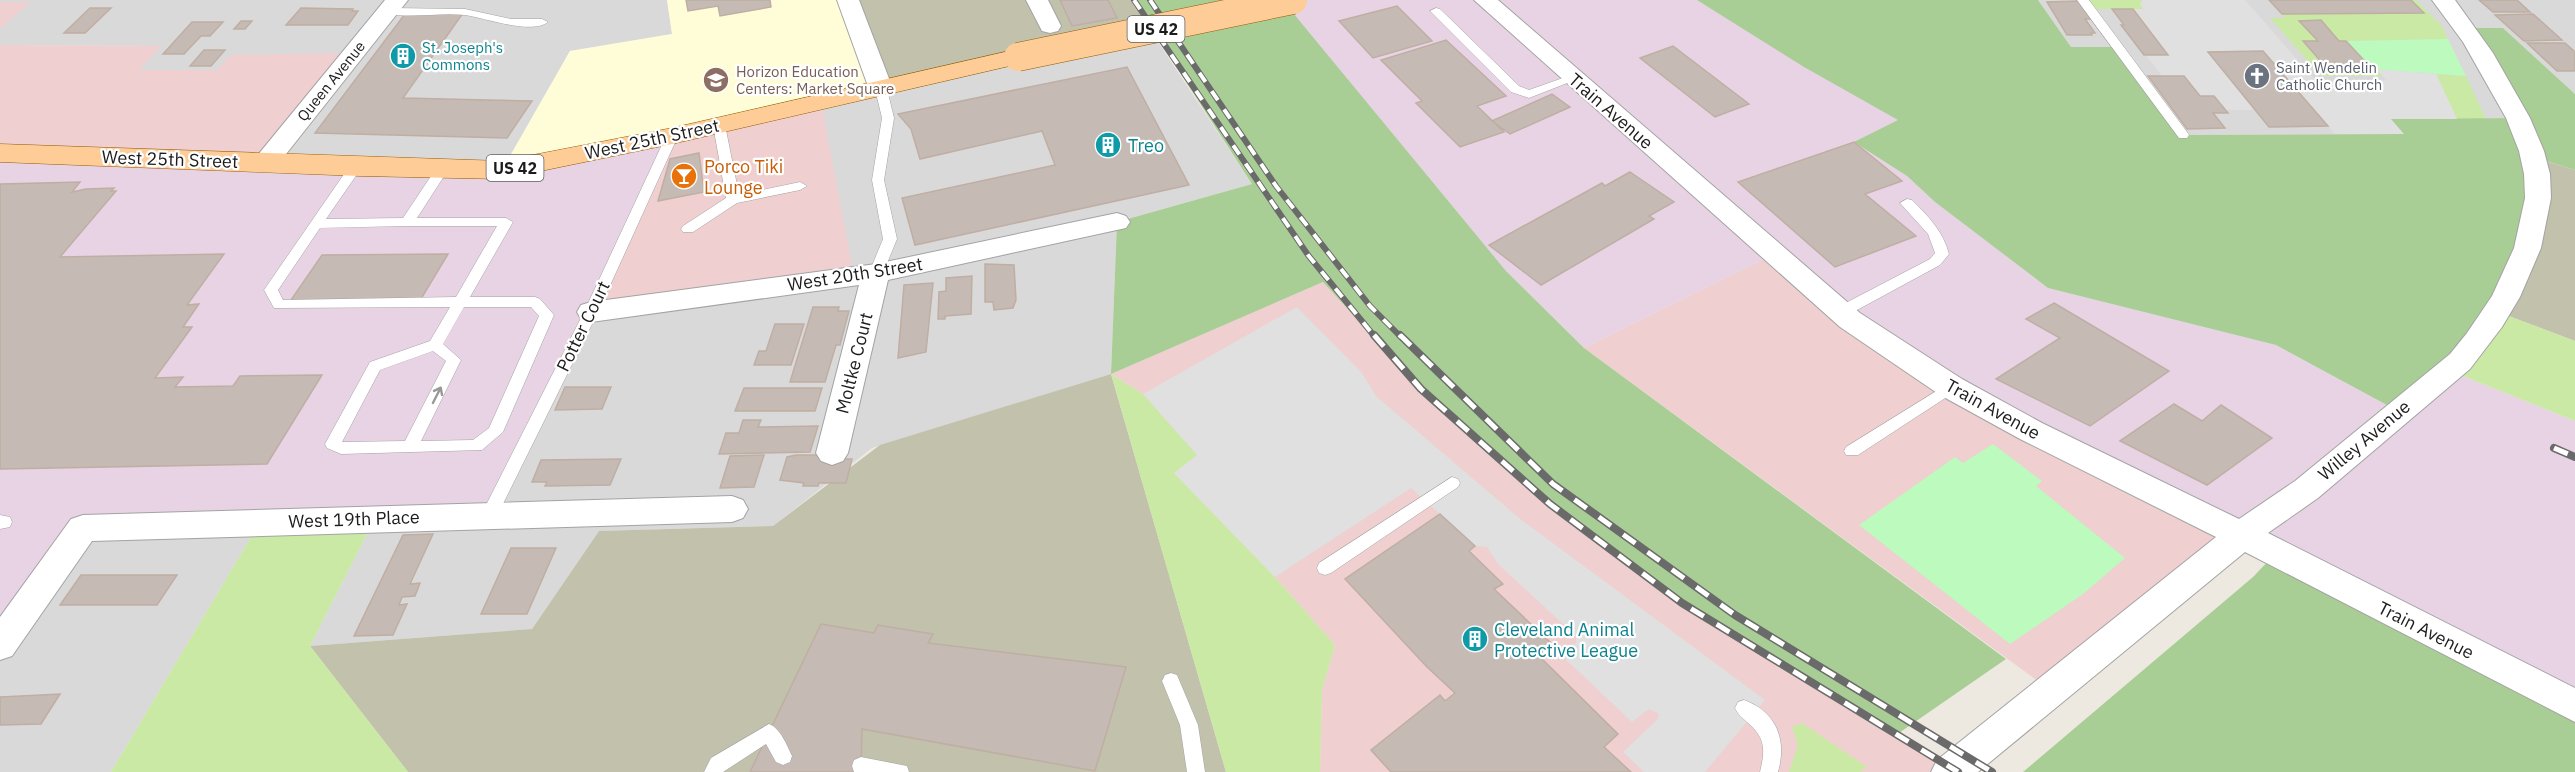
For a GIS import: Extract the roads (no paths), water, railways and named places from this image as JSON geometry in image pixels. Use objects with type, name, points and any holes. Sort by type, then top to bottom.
[{"type":"main road","name":"West 25th Street","points":[[0,153],[442,170],[502,170],[672,136],[1018,57],[1293,0]]},
{"type":"street","points":[[848,0],[881,88]]},
{"type":"street","points":[[1037,0],[1050,26]]},
{"type":"street","name":"Train Avenue","points":[[1485,0],[1841,312],[1952,387],[2031,431],[2243,536],[2575,706]]},
{"type":"street","name":"Willey Avenue","points":[[1950,772],[2348,454],[2460,361],[2498,312],[2513,286],[2525,255],[2537,199],[2537,177],[2533,157],[2519,118],[2463,22],[2443,0]]},
{"type":"street","name":"Queen Avenue","points":[[266,162],[393,6]]},
{"type":"street","name":"West 20th Street","points":[[591,312],[876,273],[1117,222]]},
{"type":"street","name":"Moltke Court","points":[[832,453],[876,273]]},
{"type":"street","name":"West 19th Place","points":[[10,616],[83,528],[732,509]]},
{"type":"street","points":[[0,645],[10,616]]},
{"type":"lane","points":[[2083,0],[2183,135]]},
{"type":"lane","points":[[393,6],[465,12],[511,21],[542,22]]},
{"type":"lane","points":[[1436,11],[1515,89],[1529,94],[1574,78]]},
{"type":"lane","points":[[876,273],[890,239],[878,180],[888,118],[881,88]]},
{"type":"lane","points":[[718,125],[733,200]]},
{"type":"lane","name":"Potter Court","points":[[489,515],[591,312],[672,136]]},
{"type":"lane","points":[[316,224],[506,222],[460,302],[435,345],[375,366],[333,444],[341,448],[476,446],[495,432],[547,315],[535,302],[460,302],[279,305],[271,290],[316,224],[356,167]]},
{"type":"lane","points":[[407,222],[442,170]]},
{"type":"lane","points":[[688,229],[733,200],[800,186]]},
{"type":"lane","points":[[1841,312],[1935,262],[1942,254],[1940,241],[1933,230],[1907,203]]},
{"type":"lane","points":[[410,447],[454,360],[435,345]]},
{"type":"lane","points":[[1852,451],[1952,387]]},
{"type":"lane","points":[[1325,568],[1452,483]]},
{"type":"lane","points":[[1171,681],[1189,725],[1196,772]]},
{"type":"lane","points":[[1744,708],[1772,734],[1775,746],[1769,772]]},
{"type":"lane","points":[[713,772],[718,764],[769,732],[783,756]]},
{"type":"lane","points":[[861,766],[900,772]]},
{"type":"railway","points":[[1134,0],[1308,255],[1375,337]]},
{"type":"railway","points":[[1150,0],[1276,186],[1370,306],[1401,337]]},
{"type":"railway","points":[[1374,335],[1421,389],[1550,504],[1682,603],[1958,772]]},
{"type":"railway","points":[[1400,335],[1553,484],[1735,615],[1992,772]]},
{"type":"railway","points":[[2554,448],[2575,457]]},
{"type":"place","name":"St. Joseph's Commons","points":[[403,56]]},
{"type":"place","name":"Saint Wendelin Catholic Church","points":[[2257,76]]},
{"type":"place","name":"Horizon Education Centers: Market Square","points":[[716,80]]},
{"type":"place","name":"Treo","points":[[1108,145]]},
{"type":"place","name":"Porco Tiki Lounge","points":[[684,176]]},
{"type":"place","name":"Cleveland Animal Protective League","points":[[1475,639]]}]
